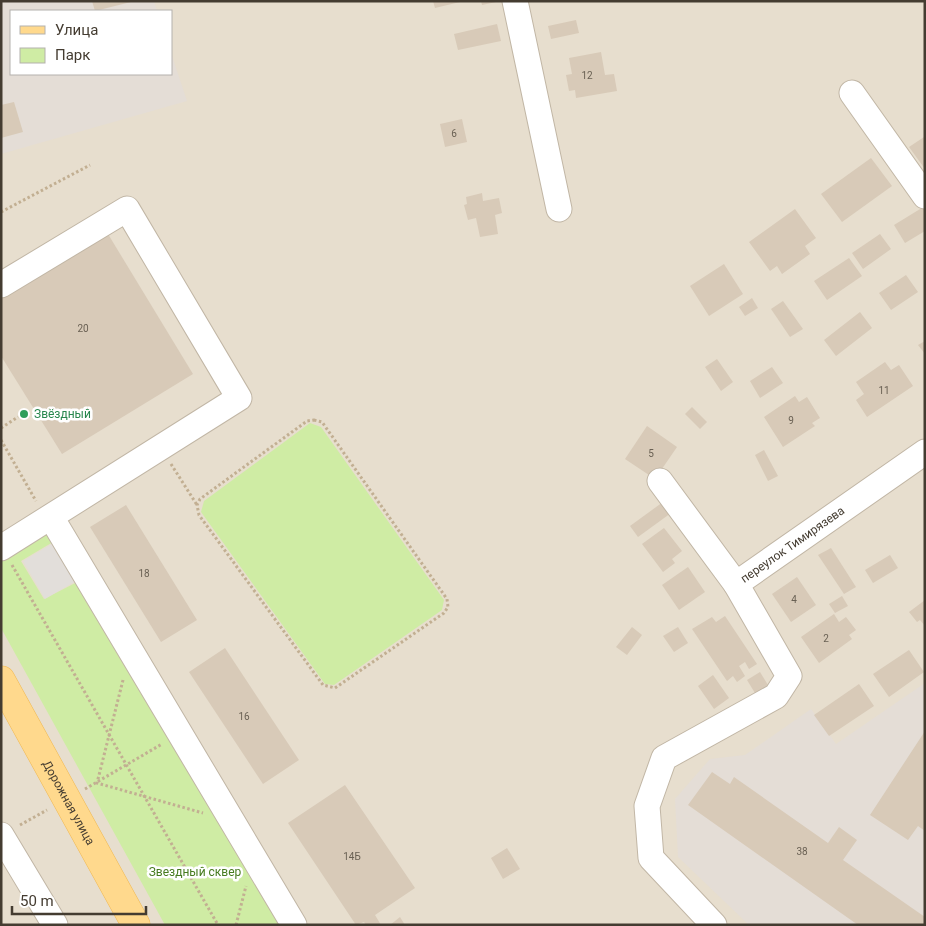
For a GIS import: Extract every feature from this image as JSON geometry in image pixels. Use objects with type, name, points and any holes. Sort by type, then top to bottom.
[{"type":"main road","name":"Дорожная улица","points":[[1,680],[136,925]]},
{"type":"street","points":[[515,1],[559,208]]},
{"type":"street","points":[[852,93],[925,196]]},
{"type":"street","points":[[1,285],[127,208],[240,398],[161,448],[44,511],[2,548]]},
{"type":"street","name":"переулок Тимирязева","points":[[714,925],[651,858],[647,806],[664,758],[776,696],[789,676],[736,584],[925,452]]},
{"type":"street","points":[[660,481],[736,584]]},
{"type":"street","points":[[44,511],[294,925]]},
{"type":"street","points":[[1,835],[54,925]]},
{"type":"path","points":[[1,212],[90,165]]},
{"type":"path","points":[[1,428],[18,417]]},
{"type":"path","points":[[161,448],[197,505],[199,515],[323,686],[335,688],[444,613],[448,606],[447,598],[322,422],[307,421],[200,499],[197,505]]},
{"type":"path","points":[[1,440],[44,511]]},
{"type":"path","points":[[2,548],[218,925]]},
{"type":"path","points":[[96,782],[124,677]]},
{"type":"path","points":[[1,835],[180,734]]},
{"type":"path","points":[[96,782],[233,822]]},
{"type":"path","points":[[236,925],[253,856]]},
{"type":"shaded area","points":[[1,1],[925,1],[925,925],[1,925]]},
{"type":"shaded area","points":[[1,1],[154,1],[157,10],[10,10],[10,75],[172,75],[172,56],[187,101],[1,154]]},
{"type":"shaded area","points":[[57,541],[81,578],[45,599],[23,561]]},
{"type":"shaded area","points":[[925,683],[925,925],[749,925],[678,857],[675,799],[710,759],[745,755],[811,709],[836,744]]},
{"type":"green space","points":[[310,423],[321,427],[444,600],[442,610],[334,685],[325,684],[201,512],[204,501]]},
{"type":"green space","name":"Звездный сквер","points":[[48,532],[53,542],[21,561],[44,599],[83,579],[285,925],[165,925],[1,628],[1,561]]},
{"type":"building","points":[[92,1],[131,1],[99,10],[95,10]]},
{"type":"building","points":[[433,1],[460,1],[460,2],[435,8]]},
{"type":"building","points":[[481,1],[496,1],[496,2],[482,5]]},
{"type":"building","points":[[576,20],[579,33],[551,39],[548,26]]},
{"type":"building","points":[[497,24],[501,41],[458,50],[454,34]]},
{"type":"building","points":[[601,52],[605,75],[614,74],[617,91],[576,98],[575,90],[569,91],[566,75],[572,74],[569,58]]},
{"type":"building","points":[[14,102],[23,132],[1,138],[1,105]]},
{"type":"building","points":[[462,119],[467,142],[445,147],[440,124]]},
{"type":"building","points":[[924,137],[925,139],[925,169],[909,147]]},
{"type":"building","points":[[871,158],[892,186],[842,222],[821,194]]},
{"type":"building","points":[[482,193],[483,201],[499,198],[502,213],[495,215],[498,234],[480,237],[476,218],[468,220],[464,205],[467,204],[466,197]]},
{"type":"building","points":[[925,206],[925,231],[905,243],[894,225]]},
{"type":"building","points":[[795,209],[816,238],[805,246],[810,254],[782,274],[777,266],[770,271],[749,242]]},
{"type":"building","points":[[108,234],[193,374],[62,454],[1,356],[1,299]]},
{"type":"building","points":[[880,234],[891,249],[863,269],[852,253]]},
{"type":"building","points":[[849,258],[862,276],[827,300],[814,281]]},
{"type":"building","points":[[724,264],[743,294],[709,316],[690,286]]},
{"type":"building","points":[[906,275],[918,292],[891,310],[879,293]]},
{"type":"building","points":[[752,298],[758,308],[745,316],[739,307]]},
{"type":"building","points":[[783,301],[803,329],[790,337],[771,309]]},
{"type":"building","points":[[860,312],[872,328],[836,356],[824,340]]},
{"type":"building","points":[[925,341],[925,354],[918,345]]},
{"type":"building","points":[[717,359],[733,382],[721,391],[705,367]]},
{"type":"building","points":[[885,362],[891,370],[899,365],[913,386],[867,417],[856,400],[864,394],[856,382]]},
{"type":"building","points":[[772,367],[783,383],[760,398],[750,381]]},
{"type":"building","points":[[795,396],[799,402],[807,397],[820,418],[812,423],[815,426],[783,447],[764,417]]},
{"type":"building","points":[[692,407],[707,422],[700,429],[685,414]]},
{"type":"building","points":[[647,426],[677,447],[655,479],[625,459]]},
{"type":"building","points":[[764,450],[778,476],[768,481],[755,455]]},
{"type":"building","points":[[663,502],[671,513],[638,537],[630,526]]},
{"type":"building","points":[[126,505],[197,620],[161,642],[90,527]]},
{"type":"building","points":[[664,528],[682,551],[672,559],[675,563],[663,572],[642,544]]},
{"type":"building","points":[[831,548],[856,587],[844,594],[818,555]]},
{"type":"building","points":[[890,555],[898,568],[873,583],[865,570]]},
{"type":"building","points":[[688,567],[705,592],[679,610],[662,585]]},
{"type":"building","points":[[797,577],[816,605],[791,622],[772,594]]},
{"type":"building","points":[[842,596],[848,606],[835,613],[829,604]]},
{"type":"building","points":[[925,600],[925,626],[920,620],[917,622],[909,612]]},
{"type":"building","points":[[834,614],[839,622],[846,617],[856,630],[849,635],[852,639],[819,663],[801,637]]},
{"type":"building","points":[[725,616],[757,664],[749,669],[745,662],[739,666],[745,676],[737,682],[733,676],[727,681],[692,629],[712,617],[716,622]]},
{"type":"building","points":[[632,627],[642,635],[627,655],[616,647]]},
{"type":"building","points":[[678,627],[688,643],[674,652],[663,636]]},
{"type":"building","points":[[225,648],[299,760],[263,784],[189,672]]},
{"type":"building","points":[[909,650],[924,672],[889,697],[873,674]]},
{"type":"building","points":[[760,672],[771,690],[758,698],[747,680]]},
{"type":"building","points":[[713,675],[729,698],[714,709],[698,686]]},
{"type":"building","points":[[859,684],[874,706],[829,736],[814,715]]},
{"type":"building","points":[[925,731],[925,831],[918,826],[908,840],[870,815]]},
{"type":"building","points":[[712,772],[730,784],[734,777],[828,843],[839,827],[857,840],[843,860],[925,917],[925,925],[858,925],[688,805]]},
{"type":"building","points":[[345,785],[415,888],[375,915],[381,925],[366,925],[364,922],[356,925],[288,823]]},
{"type":"building","points":[[507,848],[520,869],[503,879],[491,858]]},
{"type":"building","points":[[400,917],[405,925],[390,925]]},
{"type":"place","name":"Звёздный","points":[[24,414]]}]
